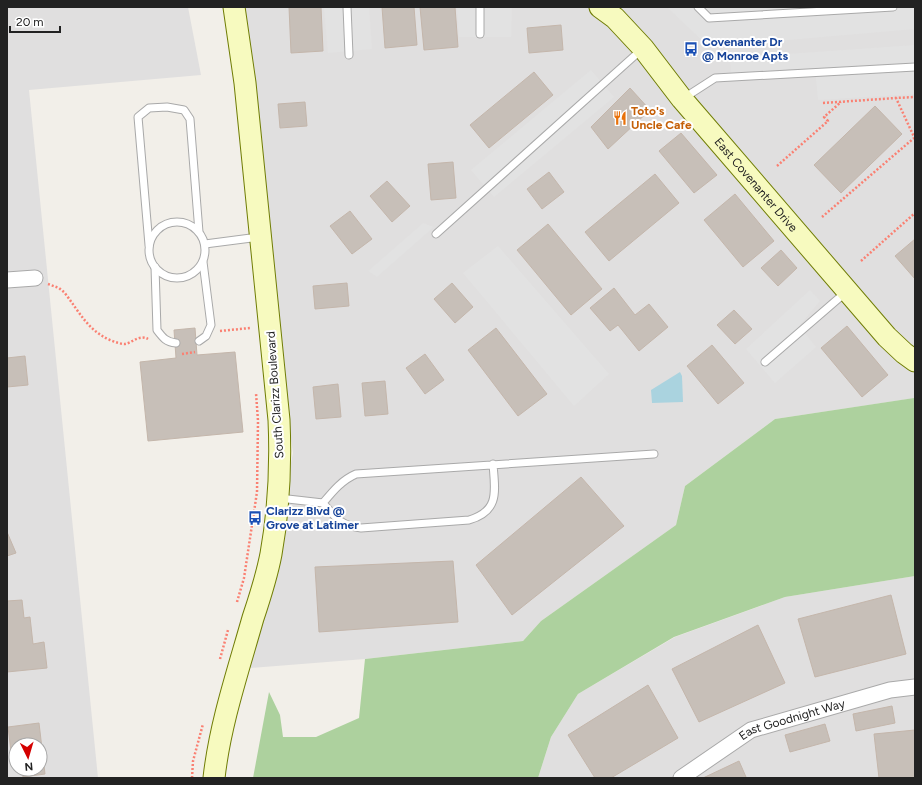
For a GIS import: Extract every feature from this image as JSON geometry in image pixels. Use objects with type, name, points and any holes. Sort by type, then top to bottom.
[{"type":"street","name":"South Clarizz Boulevard","points":[[214,778],[221,735],[271,554],[279,498],[281,459],[279,420],[246,83],[234,7]]},
{"type":"street","name":"East Covenanter Drive","points":[[600,7],[615,18],[643,48],[682,99],[887,337],[909,354]]},
{"type":"street","points":[[7,280],[35,278]]},
{"type":"street","name":"East Goodnight Way","points":[[681,778],[751,730],[890,690],[915,687]]},
{"type":"lane","points":[[347,7],[349,55]]},
{"type":"lane","points":[[480,7],[480,34]]},
{"type":"lane","points":[[698,7],[709,18],[892,7]]},
{"type":"lane","points":[[436,234],[643,48]]},
{"type":"lane","points":[[682,99],[715,78],[915,66]]},
{"type":"lane","points":[[167,107],[184,110],[190,119],[199,232],[205,244],[205,256],[198,270],[190,276],[171,278],[162,274],[155,267],[151,261],[149,245],[138,117],[149,108],[167,107]]},
{"type":"lane","points":[[149,245],[157,230],[174,222],[183,222],[192,226],[199,232]]},
{"type":"lane","points":[[205,244],[261,236]]},
{"type":"lane","points":[[199,341],[206,336],[211,325],[203,262]]},
{"type":"lane","points":[[155,267],[157,330],[168,342],[176,343]]},
{"type":"lane","points":[[764,362],[848,291]]},
{"type":"lane","points":[[323,503],[339,485],[356,474],[654,454]]},
{"type":"lane","points":[[279,498],[323,503],[339,520],[348,526],[361,528],[469,520],[479,517],[486,512],[492,503],[495,495],[493,464]]},
{"type":"path","points":[[823,103],[915,97]]},
{"type":"path","points":[[822,217],[915,139],[896,98]]},
{"type":"path","points":[[777,166],[828,121],[824,117],[841,102]]},
{"type":"path","points":[[861,261],[915,214]]},
{"type":"path","points":[[35,278],[44,284],[59,288],[73,303],[90,328],[104,338],[114,342],[127,344],[134,339],[146,338],[151,343]]},
{"type":"path","points":[[215,335],[218,331],[250,328],[251,335]]},
{"type":"path","points":[[180,354],[198,352]]},
{"type":"path","points":[[235,607],[244,578],[257,492],[258,421],[255,390]]},
{"type":"path","points":[[218,664],[229,628]]},
{"type":"path","points":[[192,778],[193,761],[203,721]]},
{"type":"shaded area","points":[[7,7],[188,7],[201,75],[29,90],[98,778],[7,778]]},
{"type":"shaded area","points":[[232,7],[915,7],[915,398],[775,419],[685,486],[676,525],[541,621],[523,641],[365,659],[250,668],[293,453]]},
{"type":"shaded area","points":[[324,7],[369,7],[372,49],[328,53]]},
{"type":"shaded area","points":[[457,7],[512,7],[511,37],[459,37]]},
{"type":"shaded area","points":[[667,7],[915,7],[915,29],[709,47]]},
{"type":"shaded area","points":[[915,45],[915,94],[818,100],[815,68],[731,74],[730,58]]},
{"type":"shaded area","points":[[591,70],[614,97],[494,197],[471,170]]},
{"type":"shaded area","points":[[423,223],[434,227],[377,277],[368,271]]},
{"type":"shaded area","points":[[498,246],[609,374],[574,406],[463,273]]},
{"type":"shaded area","points":[[810,290],[820,301],[799,326],[816,347],[775,383],[746,349]]},
{"type":"shaded area","points":[[915,576],[915,778],[538,778],[551,737],[578,694],[675,637],[785,597]]},
{"type":"green space","points":[[915,398],[915,576],[785,597],[674,637],[578,694],[551,737],[538,778],[253,778],[269,692],[280,715],[283,737],[316,737],[359,718],[365,659],[523,641],[541,621],[676,525],[685,486],[775,419]]},
{"type":"water","points":[[680,372],[682,376],[683,402],[652,403],[651,390]]},
{"type":"building","points":[[289,7],[321,7],[323,51],[291,53]]},
{"type":"building","points":[[382,7],[414,7],[417,45],[385,48]]},
{"type":"building","points":[[420,7],[455,7],[458,47],[424,50]]},
{"type":"building","points":[[561,25],[563,50],[529,53],[527,28]]},
{"type":"building","points":[[534,72],[553,95],[489,148],[470,125]]},
{"type":"building","name":"Toto's Uncle Cafe","points":[[630,88],[650,110],[608,149],[591,127]]},
{"type":"building","points":[[305,102],[307,126],[280,128],[278,104]]},
{"type":"building","points":[[875,106],[902,134],[841,193],[814,165]]},
{"type":"building","points":[[681,133],[717,175],[694,193],[659,151]]},
{"type":"building","points":[[453,162],[456,198],[431,200],[428,164]]},
{"type":"building","points":[[549,172],[564,192],[542,209],[527,189]]},
{"type":"building","points":[[655,174],[679,203],[609,261],[585,232]]},
{"type":"building","points":[[387,181],[410,206],[392,222],[370,196]]},
{"type":"building","points":[[735,194],[774,241],[743,267],[704,220]]},
{"type":"building","points":[[350,211],[372,239],[352,254],[330,226]]},
{"type":"building","points":[[548,224],[602,289],[571,315],[517,250]]},
{"type":"building","points":[[915,239],[915,279],[895,256]]},
{"type":"building","points":[[781,250],[797,268],[778,286],[761,268]]},
{"type":"building","points":[[347,283],[349,306],[315,309],[313,286]]},
{"type":"building","points":[[452,283],[473,307],[455,323],[434,299]]},
{"type":"building","points":[[614,288],[635,315],[649,304],[668,327],[639,351],[618,325],[610,331],[590,308]]},
{"type":"building","points":[[734,310],[752,329],[735,344],[717,325]]},
{"type":"building","points":[[847,326],[888,375],[862,397],[821,348]]},
{"type":"building","points":[[195,328],[197,355],[235,352],[243,432],[148,441],[140,362],[176,358],[174,330]]},
{"type":"building","points":[[496,328],[547,394],[518,416],[468,350]]},
{"type":"building","points":[[712,345],[744,383],[718,404],[687,366]]},
{"type":"building","points":[[425,354],[444,380],[425,394],[406,368]]},
{"type":"building","points":[[25,356],[28,385],[7,387],[7,358]]},
{"type":"building","points":[[385,381],[388,414],[365,416],[362,383]]},
{"type":"building","points":[[338,384],[341,417],[316,419],[313,387]]},
{"type":"building","points":[[581,477],[624,526],[512,615],[476,565]]},
{"type":"building","points":[[7,532],[16,553],[7,556]]},
{"type":"building","points":[[453,561],[458,622],[319,632],[315,567]]},
{"type":"building","points":[[891,595],[906,654],[815,677],[798,619]]},
{"type":"building","points":[[22,600],[24,618],[30,617],[33,644],[44,642],[47,668],[7,672],[7,601]]},
{"type":"building","points":[[758,625],[785,683],[699,722],[672,669]]},
{"type":"building","points":[[648,685],[678,738],[611,778],[595,778],[568,735]]},
{"type":"building","points":[[892,706],[895,723],[856,731],[853,714]]},
{"type":"building","points":[[39,723],[41,737],[9,737],[8,727]]},
{"type":"building","points":[[825,724],[830,741],[790,752],[785,735]]},
{"type":"building","points":[[915,730],[915,778],[879,778],[874,734]]},
{"type":"building","points":[[739,761],[746,777],[744,778],[703,778]]},
{"type":"place","name":"Covenanter Dr @ Monroe Apts","points":[[691,49]]},
{"type":"place","name":"Toto's Uncle Cafe","points":[[620,118]]},
{"type":"place","name":"Clarizz Blvd @ Grove at Latimer","points":[[255,518]]}]
